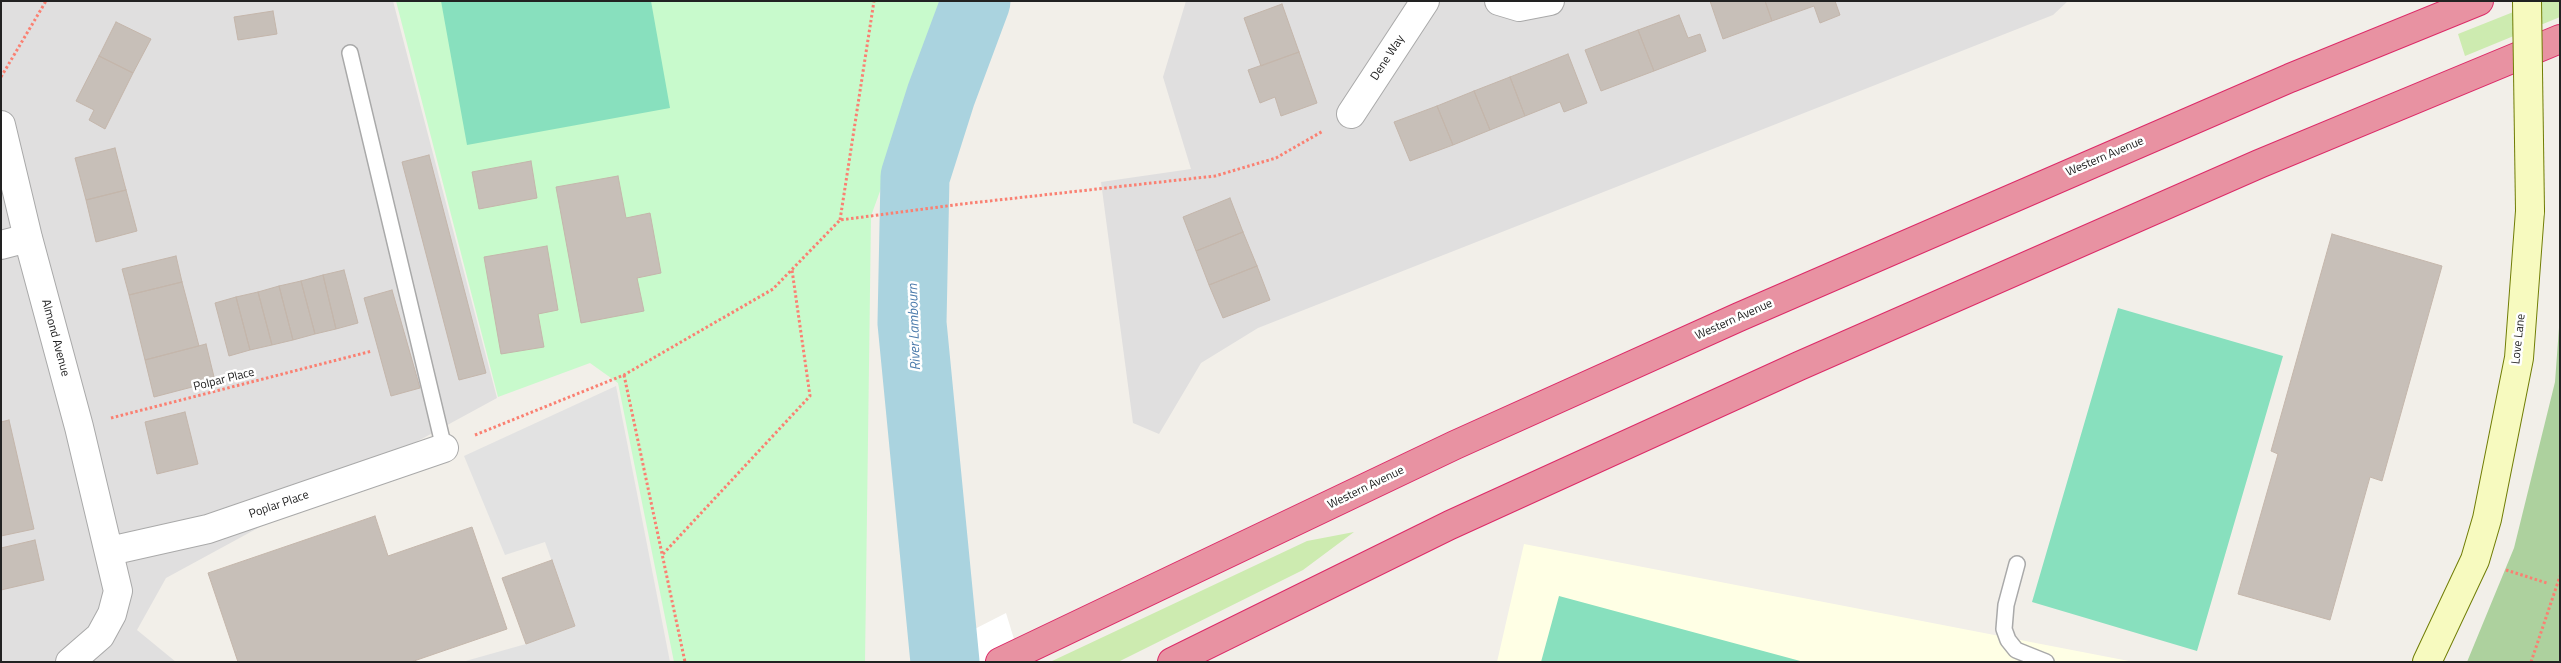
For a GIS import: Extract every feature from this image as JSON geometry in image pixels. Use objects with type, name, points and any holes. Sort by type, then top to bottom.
[{"type":"highway","name":"Western Avenue","points":[[1009,657],[1455,445],[1739,317],[2281,82],[2479,1]]},
{"type":"highway","points":[[1172,662],[1450,524],[1781,374],[2259,164],[2560,39]]},
{"type":"street","name":"Dene Way","points":[[1351,114],[1425,1]]},
{"type":"street","points":[[1499,1],[1519,7],[1550,1]]},
{"type":"street","name":"Love Lane","points":[[2427,662],[2474,560],[2487,519],[2519,358],[2530,211],[2527,1]]},
{"type":"street","name":"Almond Avenue","points":[[1,125],[28,238],[79,427],[118,591],[112,614],[100,636],[70,662]]},
{"type":"street","points":[[1,245],[28,238]]},
{"type":"street","name":"Poplar Place","points":[[110,552],[208,529],[444,448]]},
{"type":"lane","points":[[350,53],[444,448]]},
{"type":"lane","points":[[2017,564],[2006,605],[2004,629],[2008,640],[2016,650],[2046,662]]},
{"type":"path","points":[[1,77],[46,1]]},
{"type":"path","points":[[444,448],[624,375],[773,289],[792,270],[840,220],[874,1]]},
{"type":"path","points":[[840,220],[962,204],[1215,176],[1276,158],[1351,114]]},
{"type":"path","points":[[663,554],[810,396],[792,270]]},
{"type":"path","name":"Polpar Place","points":[[79,427],[372,351]]},
{"type":"path","points":[[624,375],[685,662]]},
{"type":"path","points":[[2474,560],[2547,583]]},
{"type":"path","points":[[2531,662],[2560,576]]},
{"type":"shaded area","points":[[1,1],[393,1],[497,398],[166,578],[137,630],[176,662],[1,662]]},
{"type":"shaded area","points":[[1186,1],[2068,1],[2053,15],[1258,328],[1201,363],[1159,434],[1133,423],[1101,182],[1191,169],[1163,77]]},
{"type":"shaded area","points":[[616,386],[670,662],[462,662],[526,644],[575,626],[545,542],[505,555],[464,456]]},
{"type":"shaded area","points":[[1524,544],[2134,662],[1497,662]]},
{"type":"green space","points":[[396,1],[949,1],[871,216],[865,662],[674,662],[618,383],[590,363],[498,397]]},
{"type":"green space","points":[[441,1],[651,1],[670,108],[467,145]]},
{"type":"green space","points":[[2541,1],[2560,1],[2560,17],[2465,56],[2458,34]]},
{"type":"green space","points":[[2118,308],[2283,356],[2197,651],[2032,602]]},
{"type":"green space","points":[[2560,314],[2560,662],[2467,662],[2514,548],[2555,382]]},
{"type":"green space","points":[[1354,532],[1303,570],[1118,662],[1050,662],[1307,541]]},
{"type":"green space","points":[[1559,596],[1804,662],[1541,662]]},
{"type":"pier","points":[[1006,613],[1021,662],[910,662]]},
{"type":"building","points":[[1710,1],[1765,1],[1772,21],[1723,39]]},
{"type":"building","points":[[1765,1],[1835,1],[1840,15],[1820,23],[1814,6],[1772,21]]},
{"type":"building","points":[[1282,4],[1299,52],[1261,66],[1244,18]]},
{"type":"building","points":[[273,11],[277,34],[238,40],[234,17]]},
{"type":"building","points":[[1679,15],[1688,38],[1700,34],[1706,51],[1654,71],[1638,30]]},
{"type":"building","points":[[116,22],[151,39],[133,73],[99,56]]},
{"type":"building","points":[[1638,30],[1654,71],[1601,91],[1585,50]]},
{"type":"building","points":[[1299,52],[1317,103],[1281,116],[1275,97],[1260,103],[1248,70]]},
{"type":"building","points":[[1568,54],[1587,103],[1564,112],[1560,102],[1525,116],[1510,77]]},
{"type":"building","points":[[99,56],[133,73],[105,129],[89,120],[94,110],[76,101]]},
{"type":"building","points":[[1510,77],[1525,116],[1490,130],[1474,91]]},
{"type":"building","points":[[1474,91],[1490,130],[1453,145],[1437,106]]},
{"type":"building","points":[[1437,106],[1453,145],[1410,161],[1394,122]]},
{"type":"building","points":[[115,148],[126,190],[86,200],[75,158]]},
{"type":"building","points":[[429,155],[486,373],[459,380],[402,162]]},
{"type":"building","points":[[531,161],[537,198],[479,209],[472,172]]},
{"type":"building","points":[[618,176],[626,218],[650,213],[661,273],[637,278],[644,311],[581,323],[556,187]]},
{"type":"building","points":[[126,190],[137,231],[96,242],[86,200]]},
{"type":"building","points":[[1230,198],[1243,232],[1196,251],[1183,217]]},
{"type":"building","points":[[1243,232],[1257,266],[1209,285],[1196,251]]},
{"type":"building","points":[[2332,234],[2442,266],[2382,481],[2370,477],[2330,620],[2238,594],[2278,454],[2271,451]]},
{"type":"building","points":[[547,246],[558,310],[538,314],[544,347],[501,354],[484,257]]},
{"type":"building","points":[[176,256],[182,282],[129,295],[122,269]]},
{"type":"building","points":[[1257,266],[1270,300],[1223,318],[1209,285]]},
{"type":"building","points":[[344,270],[358,323],[336,329],[323,275]]},
{"type":"building","points":[[323,275],[336,329],[315,334],[301,281]]},
{"type":"building","points":[[301,281],[315,334],[293,340],[279,286]]},
{"type":"building","points":[[182,282],[199,346],[145,360],[129,295]]},
{"type":"building","points":[[279,286],[293,340],[272,345],[258,292]]},
{"type":"building","points":[[392,290],[420,388],[391,396],[364,298]]},
{"type":"building","points":[[258,292],[272,345],[250,350],[236,297]]},
{"type":"building","points":[[236,297],[250,350],[229,356],[215,303]]},
{"type":"building","points":[[206,344],[215,381],[154,397],[145,360]]},
{"type":"building","points":[[185,412],[198,464],[157,474],[145,422]]},
{"type":"building","points":[[9,420],[34,529],[1,536],[1,422]]},
{"type":"building","points":[[375,516],[388,556],[472,527],[507,629],[411,662],[238,662],[208,573]]},
{"type":"building","points":[[35,540],[44,580],[1,590],[1,548]]},
{"type":"building","points":[[552,560],[575,626],[526,644],[502,578]]},
{"type":"waterway","name":"River Lambourn","points":[[945,662],[912,323],[915,177],[941,95],[976,1]]}]
